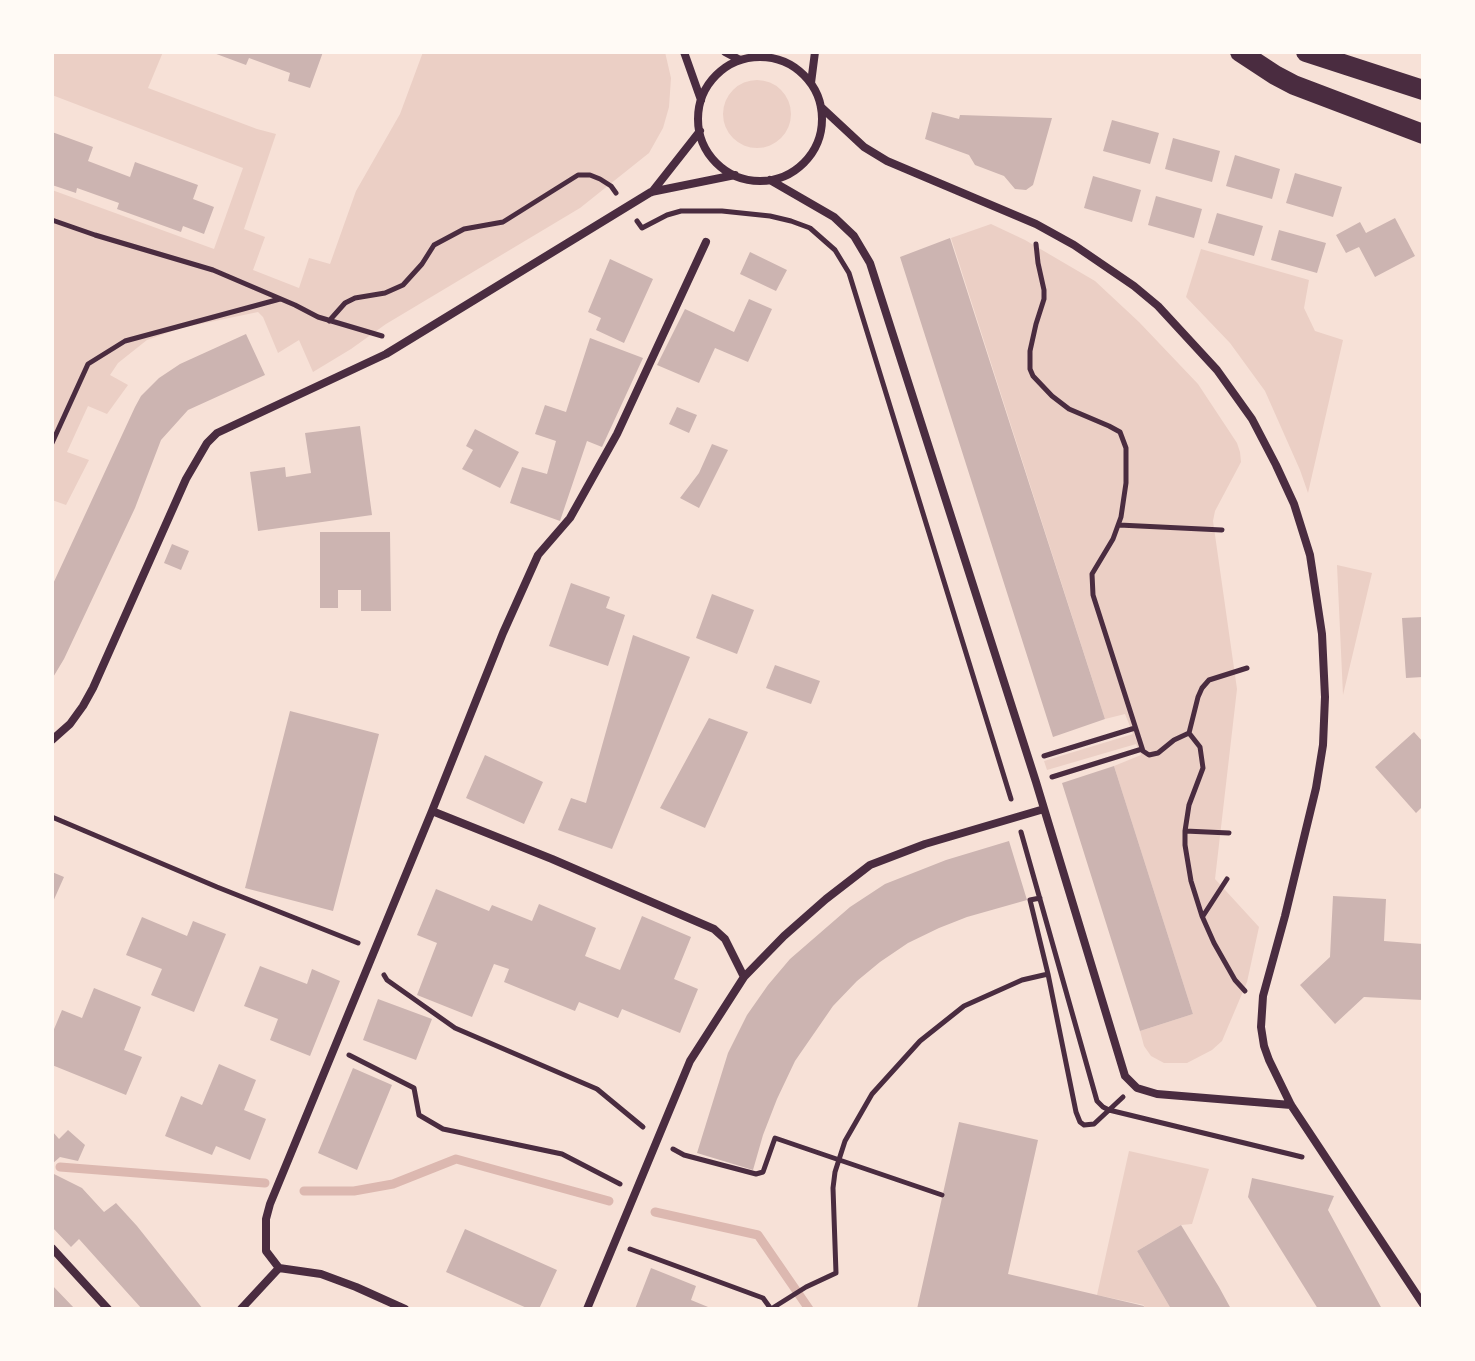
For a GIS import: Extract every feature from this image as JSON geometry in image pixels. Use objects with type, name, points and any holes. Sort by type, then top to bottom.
[{"type":"main road","points":[[1240,52],[1294,85],[1423,134]]},
{"type":"main road","points":[[1306,52],[1423,90]]},
{"type":"street","points":[[684,52],[702,100]]},
{"type":"street","points":[[725,52],[740,60]]},
{"type":"street","points":[[811,83],[815,52]]},
{"type":"street","points":[[774,55],[794,67],[811,83],[821,107],[822,125],[818,142],[808,158],[795,170],[770,180],[752,180],[735,175],[721,166],[710,154],[700,131],[702,100],[713,79],[740,60],[774,55]]},
{"type":"street","points":[[821,107],[864,147],[887,161],[1036,224],[1074,245],[1134,286],[1158,306],[1217,370],[1252,419],[1276,465],[1294,504],[1310,555],[1322,634],[1325,697],[1323,745],[1316,788],[1261,1010],[1264,1046],[1291,1105],[1423,1304]]},
{"type":"street","points":[[52,740],[70,724],[93,688],[179,493],[198,457],[217,433],[386,354],[651,192],[700,131]]},
{"type":"street","points":[[651,192],[735,175]]},
{"type":"street","points":[[770,180],[834,217],[860,244],[870,263],[1036,782],[1125,1076],[1135,1087],[1157,1094],[1291,1105]]},
{"type":"street","points":[[405,1309],[321,1274],[279,1268],[266,1251],[266,1219],[270,1204],[533,564],[570,518],[610,447],[706,242]]},
{"type":"street","points":[[587,1309],[690,1061],[744,977],[815,908],[870,865],[925,844],[1044,809]]},
{"type":"street","points":[[432,811],[714,929],[725,939],[744,977]]},
{"type":"street","points":[[52,1248],[108,1309]]},
{"type":"street","points":[[241,1309],[279,1268]]},
{"type":"path","points":[[329,321],[345,303],[355,298],[385,293],[403,285],[434,245],[464,229],[503,222],[578,175],[590,175],[611,186],[642,228],[681,211],[722,211],[791,221],[810,228],[835,250],[849,273],[1040,898],[1030,900],[1080,1122],[1084,1125],[1094,1124],[1135,1087]]},
{"type":"path","points":[[52,220],[213,270],[329,321],[406,342]]},
{"type":"path","points":[[1036,224],[1044,299],[1032,338],[1030,369],[1039,383],[1069,409],[1120,432],[1127,458],[1119,525],[1092,574],[1091,585],[1142,749],[1154,755],[1189,733]]},
{"type":"path","points":[[52,443],[88,364],[125,341],[281,299]]},
{"type":"path","points":[[1119,525],[1222,530]]},
{"type":"path","points":[[1189,733],[1198,697],[1205,683],[1247,668]]},
{"type":"path","points":[[1029,761],[1135,728]]},
{"type":"path","points":[[1189,733],[1200,747],[1203,768],[1189,805],[1185,831],[1189,872],[1214,943],[1235,980],[1261,1010]]},
{"type":"path","points":[[1036,782],[1142,749]]},
{"type":"path","points":[[1185,831],[1229,833]]},
{"type":"path","points":[[1202,916],[1227,879]]},
{"type":"path","points":[[614,1243],[763,1298],[771,1309],[836,1273],[833,1188],[839,1158],[845,1141],[872,1094],[920,1041],[964,1006],[1022,980],[1048,974]]},
{"type":"path","points":[[335,1047],[414,1088],[419,1115],[443,1129],[562,1154],[635,1192]]},
{"type":"path","points":[[657,1138],[684,1155],[756,1174],[763,1172],[775,1138],[942,1195]]},
{"type":"shaded area","points":[[52,52],[163,52],[148,88],[276,134],[244,229],[265,237],[253,270],[299,288],[309,258],[330,264],[356,191],[400,114],[423,52],[665,52],[671,78],[669,107],[663,128],[649,153],[580,208],[386,324],[313,372],[299,340],[278,353],[258,312],[181,328],[147,340],[118,363],[110,375],[128,385],[107,414],[88,406],[67,452],[89,460],[66,505],[52,500],[52,190],[214,249],[243,168],[52,95]]},
{"type":"shaded area","points":[[757,80],[781,90],[791,114],[781,138],[757,148],[733,138],[723,114],[733,90]]},
{"type":"shaded area","points":[[991,224],[1095,281],[1198,384],[1240,452],[1241,462],[1215,511],[1213,521],[1237,689],[1215,879],[1259,927],[1247,982],[1222,1041],[1187,1063],[1164,1063],[1151,1056],[1140,1031],[1193,1014],[1114,766],[1141,755],[1136,744],[1047,770],[1044,761],[1133,734],[1125,714],[1105,719],[951,238]]},
{"type":"shaded area","points":[[1201,249],[1309,280],[1304,308],[1315,331],[1343,340],[1308,493],[1265,391],[1230,343],[1186,297]]},
{"type":"shaded area","points":[[1337,565],[1372,573],[1343,695]]},
{"type":"shaded area","points":[[1129,1151],[1209,1169],[1192,1224],[1181,1225],[1137,1251],[1171,1309],[1143,1309],[1144,1305],[1097,1295]]},
{"type":"building","points":[[211,52],[323,52],[310,88],[288,81],[290,73],[249,58],[246,65]]},
{"type":"building","points":[[932,112],[959,119],[960,115],[1052,118],[1033,185],[1026,190],[1015,189],[1004,176],[975,165],[969,155],[925,139]]},
{"type":"building","points":[[1112,120],[1159,133],[1150,164],[1103,151]]},
{"type":"building","points":[[52,132],[93,147],[88,161],[130,177],[135,162],[198,185],[193,199],[214,207],[204,234],[183,226],[181,232],[117,209],[119,203],[77,188],[76,193],[52,185]]},
{"type":"building","points":[[1173,138],[1220,151],[1212,182],[1165,169]]},
{"type":"building","points":[[1235,155],[1280,169],[1272,199],[1226,186]]},
{"type":"building","points":[[1295,173],[1342,187],[1333,217],[1286,203]]},
{"type":"building","points":[[1093,176],[1141,190],[1132,222],[1084,208]]},
{"type":"building","points":[[1156,196],[1202,209],[1194,238],[1148,225]]},
{"type":"building","points":[[1217,213],[1263,226],[1254,256],[1208,243]]},
{"type":"building","points":[[1395,218],[1415,256],[1375,277],[1359,247],[1346,253],[1336,235],[1360,222],[1366,233]]},
{"type":"building","points":[[1279,230],[1326,243],[1317,273],[1271,260]]},
{"type":"building","points":[[950,238],[1105,719],[1053,737],[900,257]]},
{"type":"building","points":[[750,252],[787,270],[776,291],[740,274]]},
{"type":"building","points":[[610,259],[653,279],[624,343],[596,330],[601,318],[588,312]]},
{"type":"building","points":[[749,299],[772,309],[748,362],[715,348],[699,383],[657,365],[685,309],[734,332]]},
{"type":"building","points":[[246,334],[265,375],[188,410],[161,440],[135,508],[52,679],[52,586],[141,396],[159,378],[180,364]]},
{"type":"building","points":[[590,338],[643,358],[602,447],[587,441],[560,521],[510,503],[522,467],[547,474],[556,441],[535,434],[545,405],[566,412]]},
{"type":"building","points":[[677,407],[697,415],[689,433],[669,424]]},
{"type":"building","points":[[360,426],[372,515],[258,531],[250,472],[285,467],[286,477],[311,473],[305,433]]},
{"type":"building","points":[[475,429],[519,452],[500,488],[462,469],[473,450],[466,446]]},
{"type":"building","points":[[712,444],[728,450],[699,508],[680,498],[699,473]]},
{"type":"building","points":[[320,532],[390,532],[391,611],[361,611],[361,590],[338,590],[338,608],[320,608]]},
{"type":"building","points":[[172,544],[189,551],[181,570],[164,563]]},
{"type":"building","points":[[571,583],[610,597],[606,608],[625,615],[608,666],[549,646]]},
{"type":"building","points":[[712,594],[754,610],[737,654],[696,638]]},
{"type":"building","points":[[1423,617],[1423,677],[1406,678],[1402,618]]},
{"type":"building","points":[[633,635],[690,657],[612,849],[558,830],[571,798],[586,803]]},
{"type":"building","points":[[775,665],[820,681],[811,704],[766,688]]},
{"type":"building","points":[[290,711],[379,734],[333,911],[245,888]]},
{"type":"building","points":[[709,718],[748,732],[705,828],[660,808]]},
{"type":"building","points":[[1414,732],[1423,742],[1423,806],[1416,813],[1375,767]]},
{"type":"building","points":[[485,755],[543,782],[524,824],[466,798]]},
{"type":"building","points":[[1114,766],[1193,1014],[1140,1031],[1062,783]]},
{"type":"building","points":[[1009,841],[1027,900],[939,928],[908,943],[857,981],[833,1006],[795,1061],[763,1135],[753,1170],[697,1153],[728,1053],[747,1015],[790,959],[850,907],[885,884],[946,860]]},
{"type":"building","points":[[52,872],[64,877],[52,904]]},
{"type":"building","points":[[436,889],[489,911],[492,905],[532,921],[539,904],[596,928],[585,956],[620,970],[642,916],[691,937],[674,979],[698,989],[680,1033],[622,1009],[618,1018],[579,1002],[575,1011],[504,982],[509,969],[494,964],[472,1017],[417,995],[437,943],[417,935]]},
{"type":"building","points":[[1333,896],[1386,899],[1384,941],[1423,944],[1423,1000],[1364,997],[1335,1024],[1300,985],[1330,957]]},
{"type":"building","points":[[142,917],[187,936],[193,921],[226,934],[194,1012],[151,995],[162,969],[126,955]]},
{"type":"building","points":[[260,966],[307,984],[312,969],[340,981],[310,1056],[270,1040],[278,1019],[244,1006]]},
{"type":"building","points":[[94,988],[141,1007],[124,1050],[142,1057],[126,1095],[52,1065],[52,1034],[62,1010],[82,1018]]},
{"type":"building","points":[[378,999],[432,1019],[416,1060],[363,1040]]},
{"type":"building","points":[[219,1064],[256,1080],[244,1110],[266,1119],[250,1160],[216,1146],[212,1155],[165,1136],[181,1096],[202,1105]]},
{"type":"building","points":[[353,1068],[392,1085],[357,1170],[318,1153]]},
{"type":"building","points":[[959,1122],[1038,1140],[1008,1274],[1144,1306],[1143,1309],[917,1309]]},
{"type":"building","points":[[68,1130],[85,1145],[78,1161],[60,1157],[52,1164],[52,1131],[59,1139]]},
{"type":"building","points":[[52,1173],[82,1188],[104,1212],[116,1203],[203,1309],[142,1309],[79,1239],[71,1247],[52,1227]]},
{"type":"building","points":[[1252,1178],[1334,1196],[1328,1210],[1382,1309],[1318,1309],[1248,1197]]},
{"type":"building","points":[[1181,1225],[1231,1309],[1171,1309],[1137,1251]]},
{"type":"building","points":[[465,1229],[557,1270],[539,1309],[529,1309],[446,1272]]},
{"type":"building","points":[[651,1268],[696,1286],[691,1300],[713,1309],[635,1309]]},
{"type":"building","points":[[52,1285],[75,1309],[52,1309]]},
{"type":"waterway","points":[[304,1191],[354,1191],[393,1184],[456,1159],[609,1201]]},
{"type":"waterway","points":[[60,1167],[265,1183]]},
{"type":"waterway","points":[[655,1212],[758,1235],[809,1309]]}]
